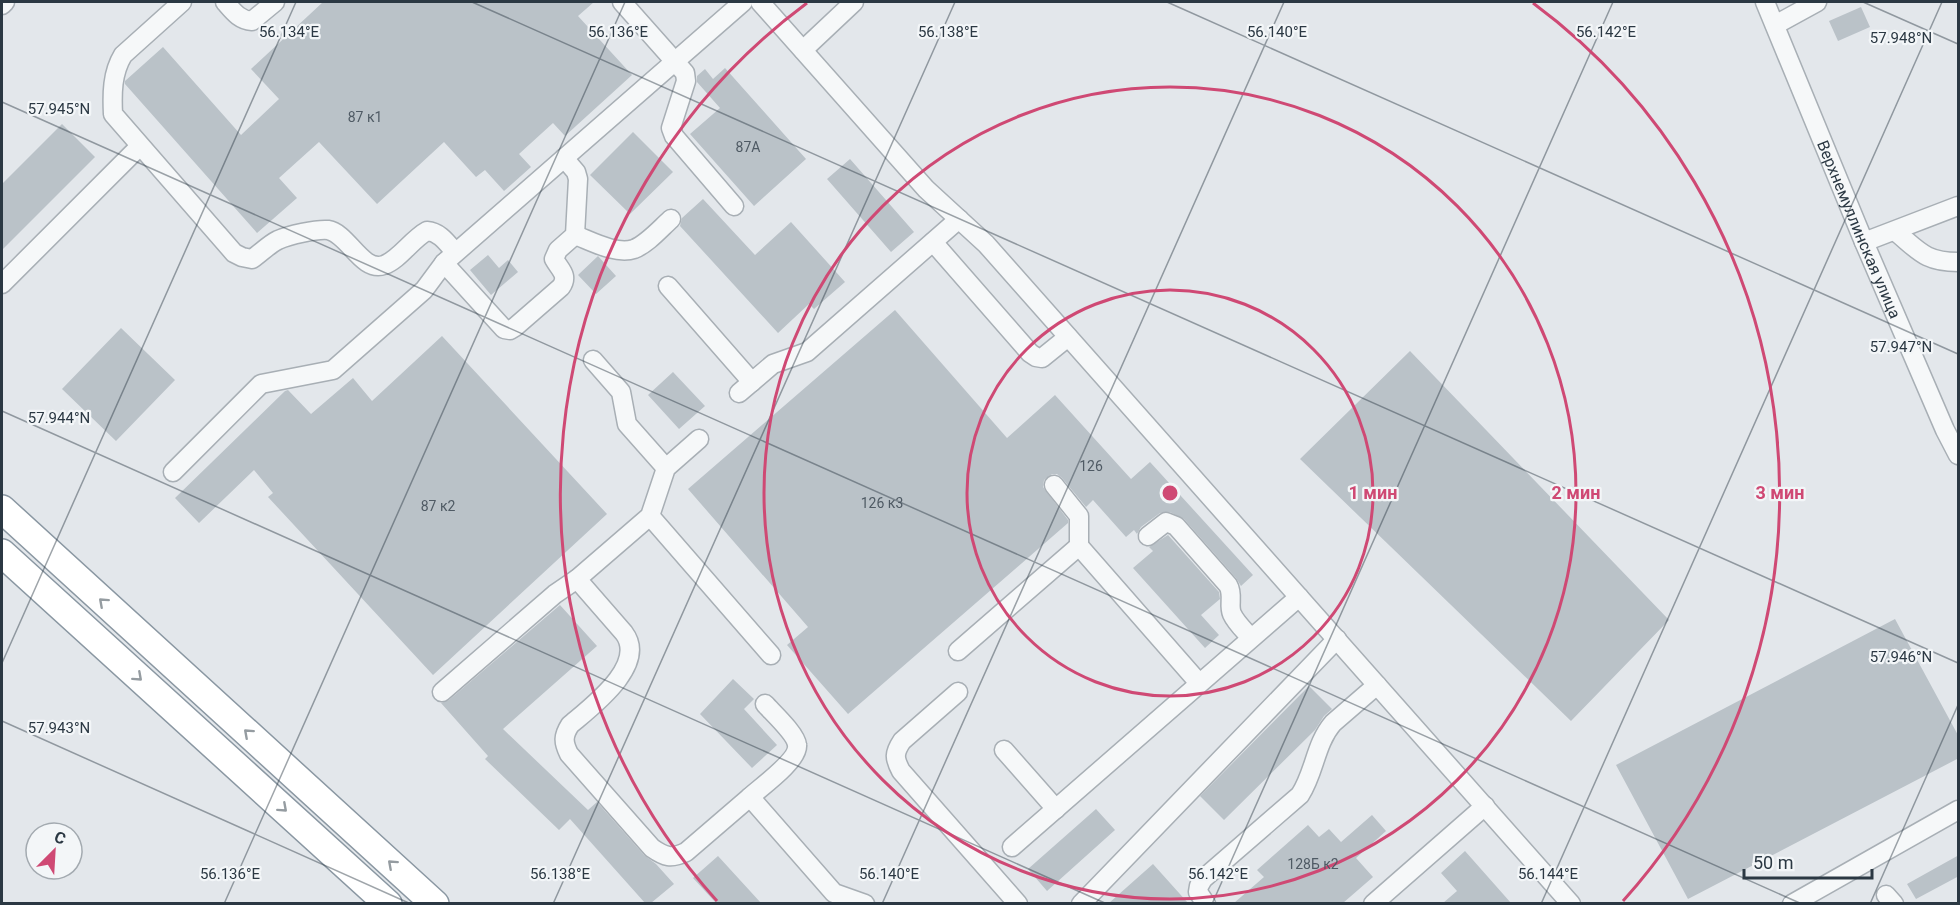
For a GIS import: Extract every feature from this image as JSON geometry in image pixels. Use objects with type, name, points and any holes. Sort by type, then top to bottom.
[{"type":"highway","points":[[2,509],[435,903]]},
{"type":"highway","points":[[2,553],[388,903]]},
{"type":"street","points":[[182,2],[123,55],[117,64],[114,75],[113,114],[234,253],[243,257],[252,259],[278,240],[289,236],[328,230],[336,233],[360,258],[373,265],[382,266],[427,231],[433,231],[441,236],[450,258],[499,325],[510,330],[565,282],[566,276],[554,259],[555,254],[575,235],[578,179],[576,172],[564,158]]},
{"type":"street","points":[[225,2],[236,15],[244,20],[252,21],[275,2]]},
{"type":"street","points":[[173,472],[261,384],[333,370],[424,290],[450,258],[743,2]]},
{"type":"street","points":[[760,2],[926,189],[986,244],[1571,903]]},
{"type":"street","points":[[803,50],[854,2]]},
{"type":"street","name":"Верхнемуллинская улица","points":[[1765,2],[1864,242],[1945,430],[1959,455]]},
{"type":"street","points":[[1775,26],[1817,2]]},
{"type":"street","points":[[626,3],[685,73],[686,81],[671,128],[674,136],[734,206]]},
{"type":"street","points":[[2,284],[140,147]]},
{"type":"street","points":[[1864,242],[1959,206]]},
{"type":"street","points":[[575,235],[615,249],[634,249],[671,219]]},
{"type":"street","points":[[668,286],[745,387],[773,364],[807,352],[959,219]]},
{"type":"street","points":[[1895,231],[1924,256],[1940,262],[1959,262]]},
{"type":"street","points":[[933,242],[1030,353],[1036,357],[1042,357],[1068,337]]},
{"type":"street","points":[[593,360],[621,392],[627,424],[666,468]]},
{"type":"street","points":[[442,692],[555,594],[577,579],[650,516],[666,468],[699,439]]},
{"type":"street","points":[[1054,485],[1080,516],[1079,546],[1199,684]]},
{"type":"street","points":[[650,516],[771,655]]},
{"type":"street","points":[[1148,536],[1166,522],[1176,526],[1228,585],[1231,590],[1233,616],[1251,638]]},
{"type":"street","points":[[958,651],[1079,546]]},
{"type":"street","points":[[577,579],[624,633],[630,646],[618,681],[570,725],[564,734],[564,744],[569,753],[652,848],[663,855],[676,857],[686,852],[792,760],[797,751],[794,736],[765,704]]},
{"type":"street","points":[[1012,847],[1299,597]]},
{"type":"street","points":[[1081,903],[1337,639]]},
{"type":"street","points":[[1206,903],[1198,892],[1203,879],[1300,795],[1326,731],[1377,685]]},
{"type":"street","points":[[958,692],[902,741],[896,750],[895,760],[901,771],[1018,903]]},
{"type":"street","points":[[1004,750],[1056,809]]},
{"type":"street","points":[[750,797],[828,898],[865,903]]},
{"type":"street","points":[[1373,903],[1485,806]]},
{"type":"street","points":[[1792,903],[1959,810]]},
{"type":"building","points":[[323,2],[594,2],[578,16],[632,75],[565,136],[553,123],[519,154],[531,167],[504,191],[485,170],[476,177],[444,142],[377,204],[319,142],[279,178],[297,198],[257,233],[125,84],[125,81],[163,47],[241,135],[279,99],[251,69]]},
{"type":"building","points":[[1861,7],[1870,27],[1838,41],[1829,21]]},
{"type":"building","points":[[725,68],[806,159],[754,206],[690,134],[720,108],[697,82],[697,76],[705,69],[713,79]]},
{"type":"building","points":[[62,124],[95,157],[2,250],[2,184]]},
{"type":"building","points":[[633,132],[673,172],[630,214],[590,175]]},
{"type":"building","points":[[850,159],[914,232],[891,252],[827,179]]},
{"type":"building","points":[[703,199],[755,255],[791,222],[845,282],[814,309],[809,304],[778,333],[680,226],[682,218]]},
{"type":"building","points":[[488,255],[499,268],[508,260],[518,272],[491,295],[470,270]]},
{"type":"building","points":[[598,256],[616,276],[596,294],[578,275]]},
{"type":"building","points":[[895,310],[1007,438],[1055,395],[1131,479],[1150,462],[1253,575],[1241,586],[1184,519],[1170,512],[1160,513],[1141,527],[1137,534],[1134,530],[1126,537],[1093,500],[1086,507],[1062,478],[1057,474],[1052,474],[1044,480],[1043,487],[1068,523],[848,714],[787,645],[808,627],[688,489]]},
{"type":"building","points":[[121,328],[175,380],[116,441],[62,389]]},
{"type":"building","points":[[442,336],[607,514],[433,675],[268,497],[273,493],[254,470],[199,523],[175,498],[285,391],[288,390],[311,414],[353,378],[372,401]]},
{"type":"building","points":[[1410,351],[1669,620],[1571,721],[1300,459]]},
{"type":"building","points":[[673,372],[705,406],[679,429],[648,395]]},
{"type":"building","points":[[1168,535],[1219,592],[1220,599],[1201,615],[1219,635],[1205,648],[1133,568],[1153,551],[1149,547]]},
{"type":"building","points":[[560,605],[597,646],[503,729],[588,810],[597,802],[644,855],[656,864],[674,884],[651,903],[645,903],[570,819],[559,830],[485,759],[488,756],[441,703],[449,700]]},
{"type":"building","points":[[1895,619],[1959,737],[1959,758],[1688,899],[1616,765]]},
{"type":"building","points":[[733,679],[754,699],[744,709],[777,745],[752,768],[700,714]]},
{"type":"building","points":[[1309,686],[1332,709],[1324,716],[1315,730],[1224,820],[1200,796]]},
{"type":"building","points":[[1096,809],[1115,830],[1047,891],[1028,869]]},
{"type":"building","points":[[1372,815],[1386,831],[1356,858],[1373,877],[1343,903],[1234,903],[1264,877],[1257,870],[1308,825],[1319,837],[1329,829],[1341,842]]},
{"type":"building","points":[[1465,851],[1511,903],[1443,903],[1457,891],[1441,873]]},
{"type":"building","points":[[1959,855],[1959,876],[1916,899],[1907,884]]},
{"type":"building","points":[[718,856],[761,903],[716,903],[693,878]]},
{"type":"building","points":[[1153,864],[1188,903],[1109,903]]}]
